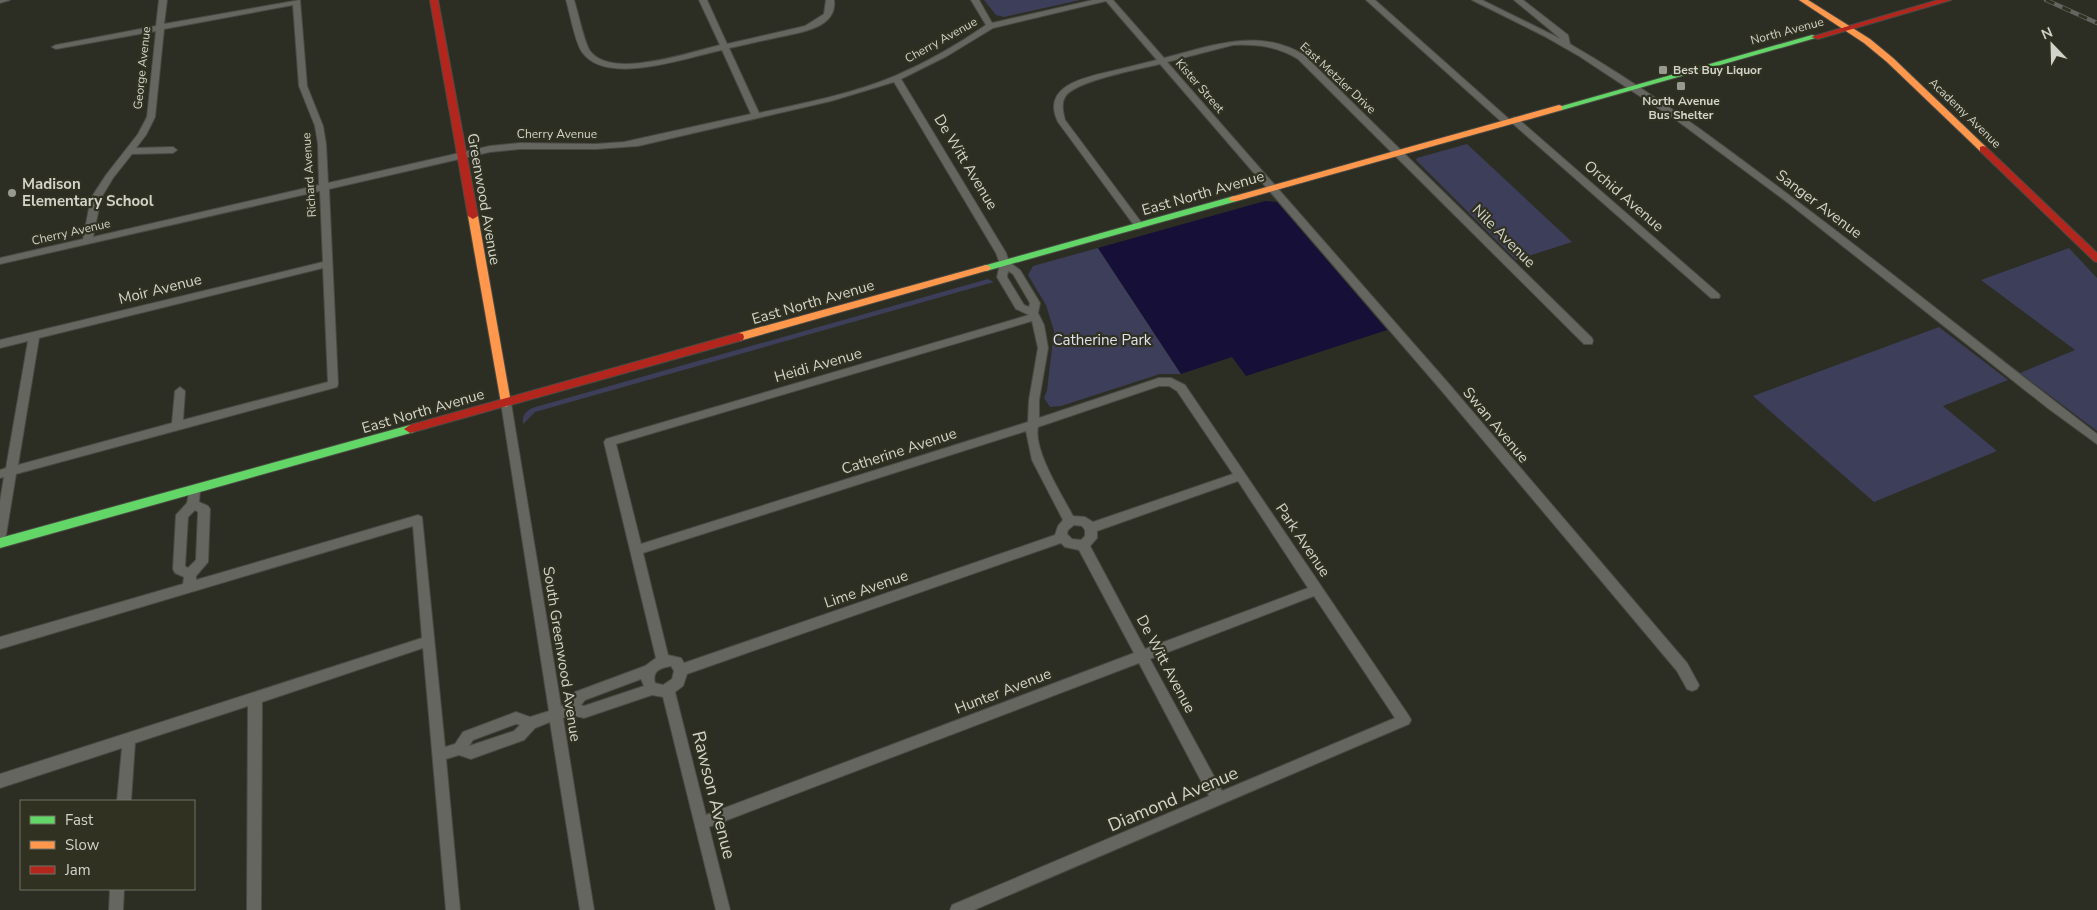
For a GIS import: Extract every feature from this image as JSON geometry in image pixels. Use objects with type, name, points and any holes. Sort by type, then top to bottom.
[{"type":"street","points":[[0,1],[6,0]]},
{"type":"street","name":"George Avenue","points":[[87,241],[92,208],[96,198],[105,182],[145,130],[151,117],[163,0]]},
{"type":"street","name":"Greenwood Avenue","points":[[434,0],[506,403]]},
{"type":"street","points":[[570,0],[585,50],[593,59],[622,66],[636,66],[808,28],[827,17],[830,11],[830,0]]},
{"type":"street","points":[[703,0],[756,116]]},
{"type":"street","points":[[975,0],[990,26]]},
{"type":"street","name":"Cherry Avenue","points":[[0,261],[490,148],[520,145],[584,147],[619,145],[756,116],[856,91],[896,78],[967,41],[990,26],[1103,0]]},
{"type":"street","name":"Kister Street","points":[[1109,0],[1273,188]]},
{"type":"street","name":"Orchid Avenue","points":[[1370,0],[1715,296]]},
{"type":"street","points":[[1476,0],[1490,2],[1566,46]]},
{"type":"street","name":"Sanger Avenue","points":[[1518,0],[1565,37],[1566,46],[1668,109],[1769,184],[2097,440]]},
{"type":"street","name":"Academy Avenue","points":[[1803,0],[1874,46],[2097,259]]},
{"type":"street","name":"North Avenue","points":[[1634,88],[1947,0]]},
{"type":"street","name":"Richard Avenue","points":[[56,47],[297,2],[303,86],[321,134],[333,384],[177,427]]},
{"type":"street","name":"East Metzler Drive","points":[[1139,226],[1062,120],[1058,102],[1061,96],[1076,84],[1243,42],[1266,42],[1285,47],[1302,57],[1398,153]]},
{"type":"street","name":"De Witt Avenue","points":[[896,78],[1001,253],[1005,264],[1002,277],[1020,307],[1034,315]]},
{"type":"street","name":"East North Avenue","points":[[0,543],[194,491],[1634,88]]},
{"type":"street","points":[[129,151],[174,150]]},
{"type":"street","name":"Nile Avenue","points":[[1398,153],[1588,341]]},
{"type":"street","name":"Swan Avenue","points":[[1273,188],[1682,667],[1692,685]]},
{"type":"street","name":"Moir Avenue","points":[[0,344],[327,264]]},
{"type":"street","name":"De Witt Avenue","points":[[1005,264],[1016,272],[1035,304],[1034,315],[1039,325],[1043,348],[1034,400],[1034,418],[1031,433],[1038,460],[1070,521]]},
{"type":"street","name":"Heidi Avenue","points":[[636,550],[610,442],[1034,315]]},
{"type":"street","points":[[0,535],[5,473],[34,336]]},
{"type":"street","name":"Catherine Avenue","points":[[636,550],[1032,425],[1159,382],[1171,382]]},
{"type":"street","name":"Park Avenue","points":[[1171,382],[1181,388],[1404,720]]},
{"type":"street","points":[[5,473],[177,427],[180,391]]},
{"type":"street","name":"South Greenwood Avenue","points":[[506,403],[554,715],[587,910]]},
{"type":"street","points":[[1091,528],[1240,476]]},
{"type":"street","points":[[190,574],[179,569],[182,515],[193,506],[194,491]]},
{"type":"street","points":[[189,588],[190,574],[202,562],[204,509],[193,506]]},
{"type":"street","points":[[0,643],[418,520],[453,910]]},
{"type":"street","points":[[1080,520],[1091,528],[1091,538],[1083,545],[1069,544],[1062,538],[1063,527],[1070,521],[1080,520]]},
{"type":"street","name":"Lime Avenue","points":[[681,670],[1062,538]]},
{"type":"street","name":"De Witt Avenue","points":[[1083,545],[1219,800]]},
{"type":"street","points":[[636,550],[663,661]]},
{"type":"street","name":"Hunter Avenue","points":[[702,823],[1316,590]]},
{"type":"street","points":[[0,782],[429,642]]},
{"type":"street","points":[[571,709],[580,696],[648,671],[654,665],[663,661],[676,662],[681,670],[680,680],[668,690],[660,691],[653,689],[647,684],[648,671]]},
{"type":"street","points":[[439,755],[459,748],[471,754],[519,736],[530,723],[571,709],[584,712],[653,689]]},
{"type":"street","name":"Rawson Avenue","points":[[668,690],[723,910]]},
{"type":"street","points":[[254,910],[255,698]]},
{"type":"street","name":"Diamond Avenue","points":[[957,910],[1404,720]]},
{"type":"street","points":[[124,800],[129,740]]},
{"type":"street","points":[[116,910],[117,890]]},
{"type":"green space","points":[[984,0],[1080,0],[1004,17],[996,15]]},
{"type":"green space","points":[[1467,144],[1572,242],[1516,260],[1416,160],[1417,158]]},
{"type":"green space","name":"Catherine Park","points":[[1098,248],[1181,374],[1160,374],[1061,406],[1050,407],[1044,398],[1047,391],[1054,331],[1046,305],[1028,275],[1033,266]]},
{"type":"green space","points":[[2069,248],[2097,278],[2097,431],[2020,373],[2075,350],[1981,280]]},
{"type":"green space","points":[[988,279],[994,282],[535,412],[523,424],[524,414],[532,408]]},
{"type":"green space","points":[[1939,327],[2008,380],[1943,406],[1997,451],[1874,502],[1753,396]]},
{"type":"shaded area","points":[[1265,201],[1277,202],[1387,330],[1246,376],[1232,357],[1181,374],[1098,248]]},
{"type":"railway","points":[[2046,0],[2097,23]]},
{"type":"traffic: fast","points":[[1559,108],[1815,37]]},
{"type":"traffic: fast","points":[[986,268],[1234,199]]},
{"type":"traffic: fast","points":[[0,543],[410,429]]},
{"type":"traffic: slow","points":[[1803,0],[1867,41],[1890,60],[1983,149]]},
{"type":"traffic: slow","points":[[1234,199],[1559,108]]},
{"type":"traffic: slow","points":[[473,216],[506,403]]},
{"type":"traffic: slow","points":[[739,337],[986,268]]},
{"type":"traffic: jam","points":[[434,0],[473,216]]},
{"type":"traffic: jam","points":[[1815,37],[1947,0]]},
{"type":"traffic: jam","points":[[1983,149],[2097,259]]},
{"type":"traffic: jam","points":[[410,429],[739,337]]},
{"type":"place","name":"Best Buy Liquor","points":[[1663,70]]},
{"type":"place","name":"North Avenue Bus Shelter","points":[[1681,86]]},
{"type":"place","name":"Madison Elementary School","points":[[12,193]]}]
